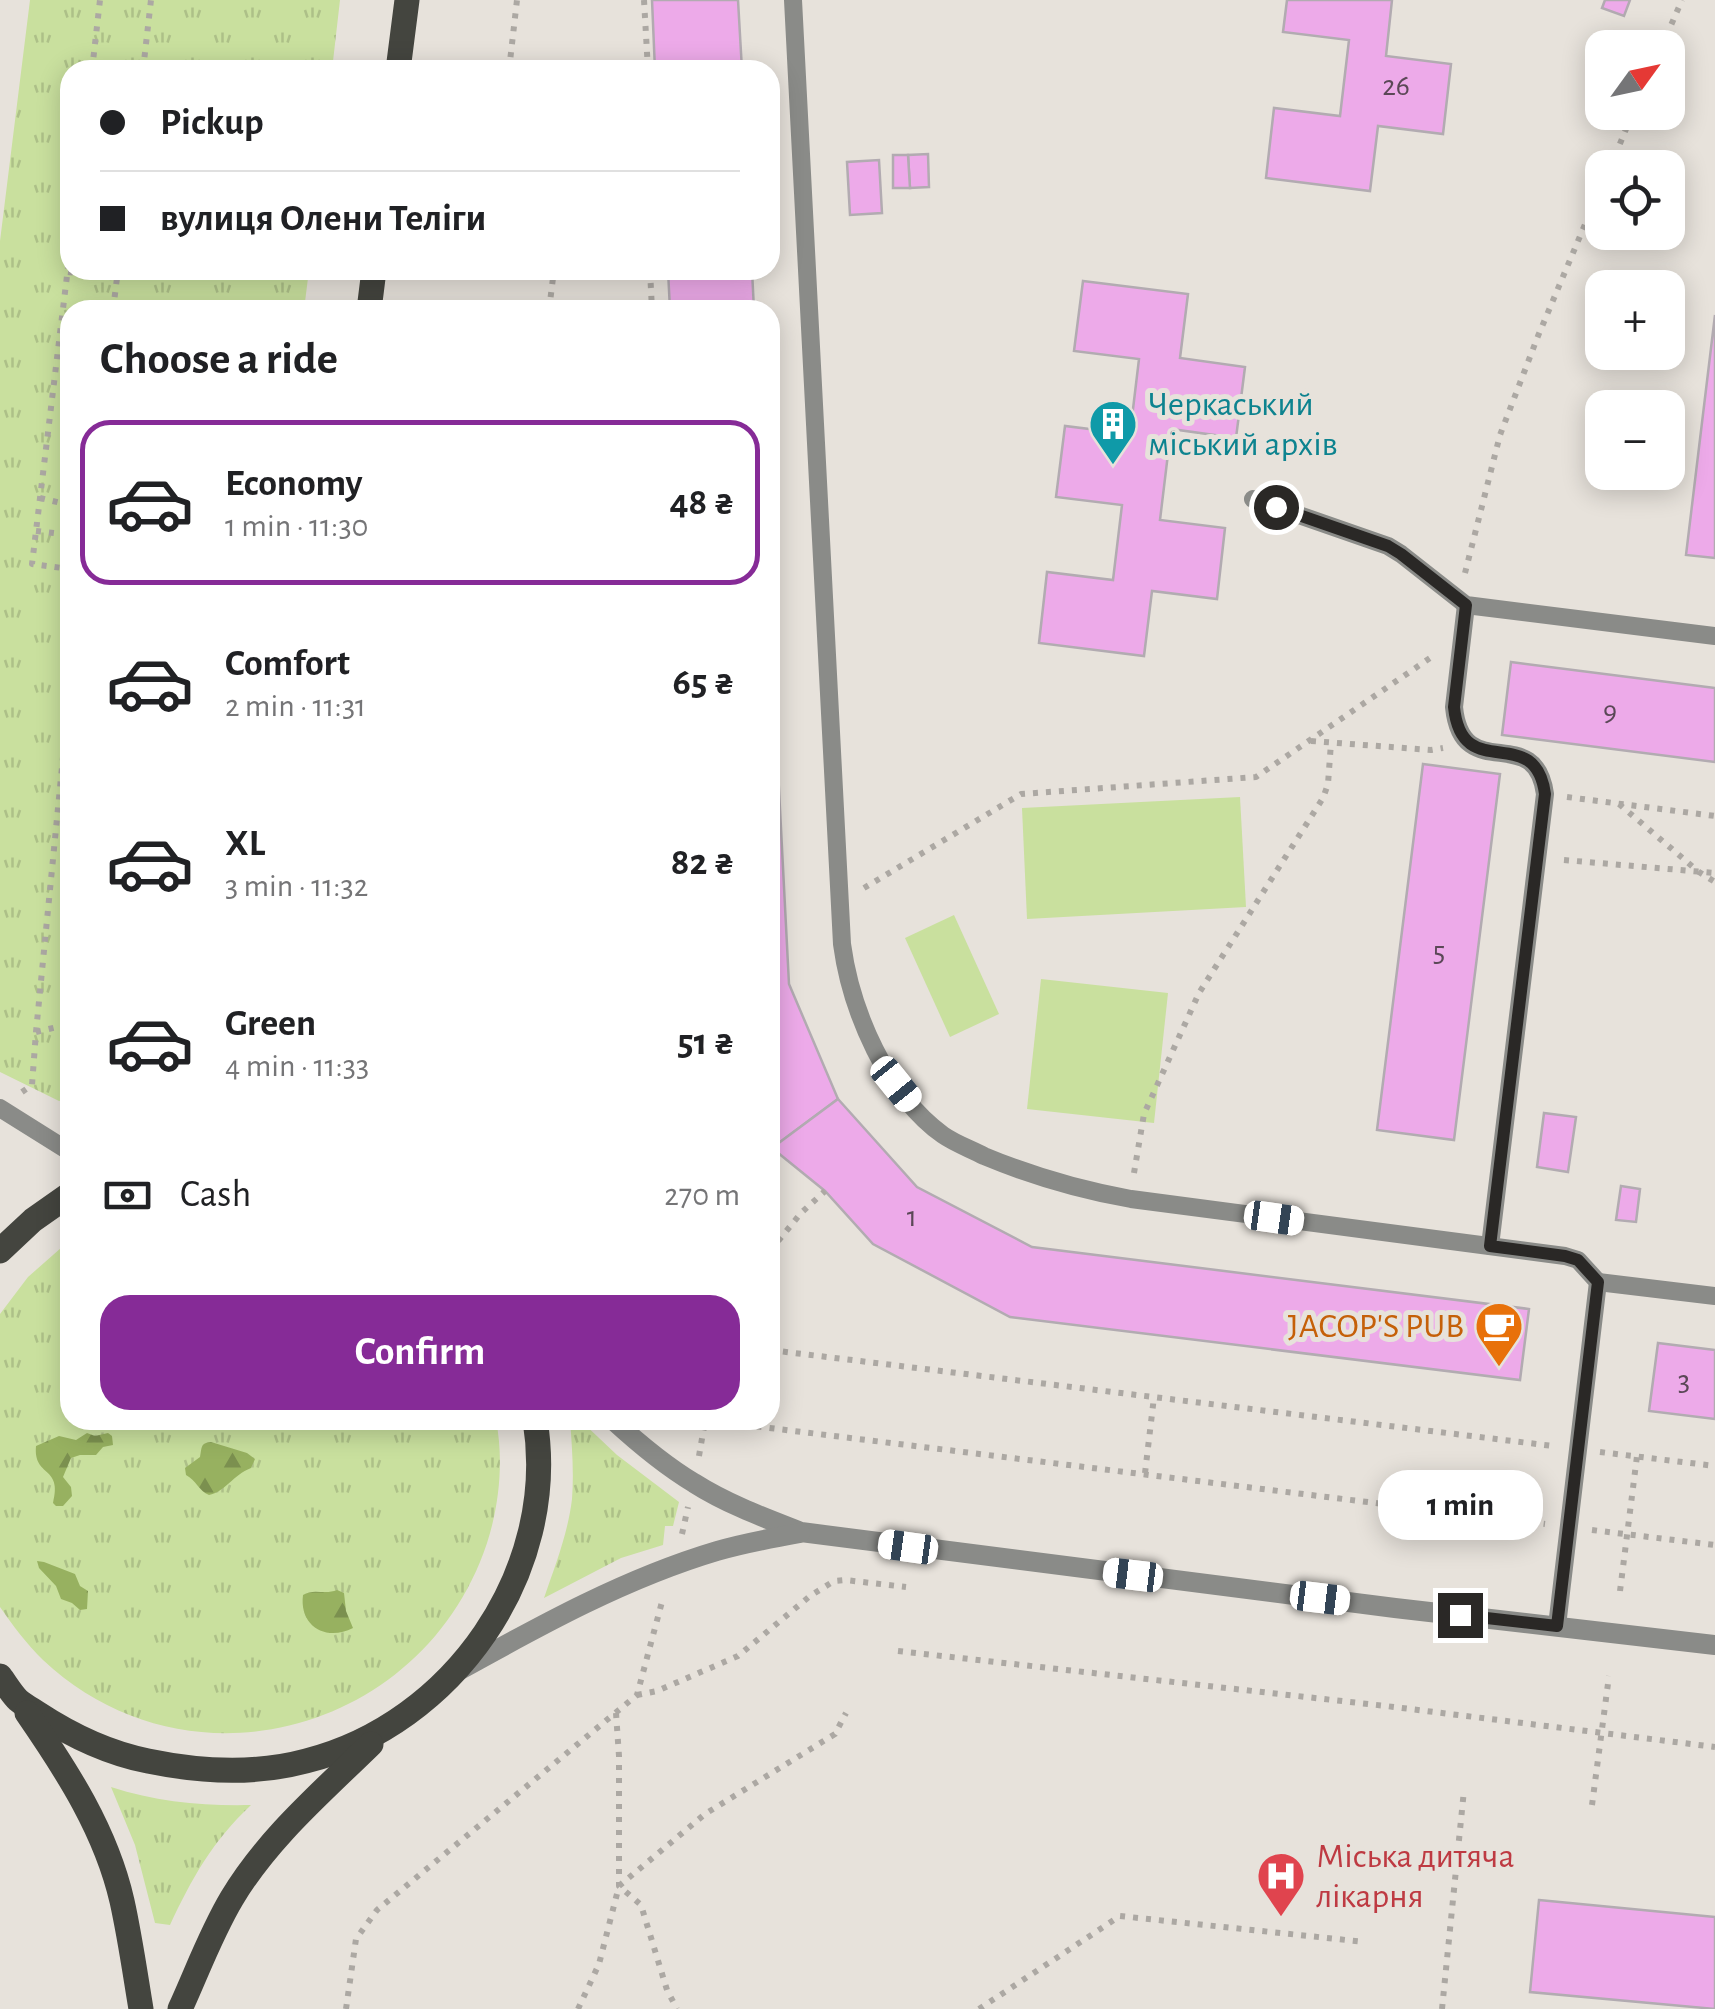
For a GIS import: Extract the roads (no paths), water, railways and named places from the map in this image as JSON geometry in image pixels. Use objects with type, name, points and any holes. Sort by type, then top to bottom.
[{"type":"main road","points":[[399,60],[407,0]]},
{"type":"main road","points":[[0,1251],[60,1200]]},
{"type":"main road","points":[[180,2009],[231,1899],[251,1870],[291,1822],[388,1728],[456,1672],[484,1637],[523,1558],[534,1515],[538,1471],[536,1430]]},
{"type":"main road","points":[[0,1676],[66,1770],[108,1857],[121,1898],[141,2009]]},
{"type":"main road","points":[[19,1701],[94,1746],[175,1767],[219,1771],[263,1770],[307,1761],[348,1748],[388,1728]]},
{"type":"street","points":[[624,1430],[694,1484],[802,1532],[1715,1645]]},
{"type":"street","points":[[456,1672],[576,1608],[674,1566],[716,1551],[802,1532]]},
{"type":"lane","points":[[792,0],[846,973],[865,1030],[896,1084],[932,1126],[954,1142],[1068,1186],[1131,1198],[1565,1256],[1578,1260],[1598,1282],[1715,1296]]},
{"type":"lane","points":[[1254,499],[1388,546],[1463,602],[1715,636]]},
{"type":"lane","points":[[1463,602],[1454,707],[1461,736],[1486,751],[1526,758],[1537,767],[1545,794],[1490,1246]]},
{"type":"lane","points":[[0,1108],[60,1146]]},
{"type":"lane","points":[[1557,1626],[1598,1282]]},
{"type":"place","name":"Черкаський міський архів","points":[[1113,466]]},
{"type":"place","name":"JACOP'S PUB","points":[[1499,1368]]},
{"type":"place","name":"Міська дитяча лікарня","points":[[1281,1918]]}]
